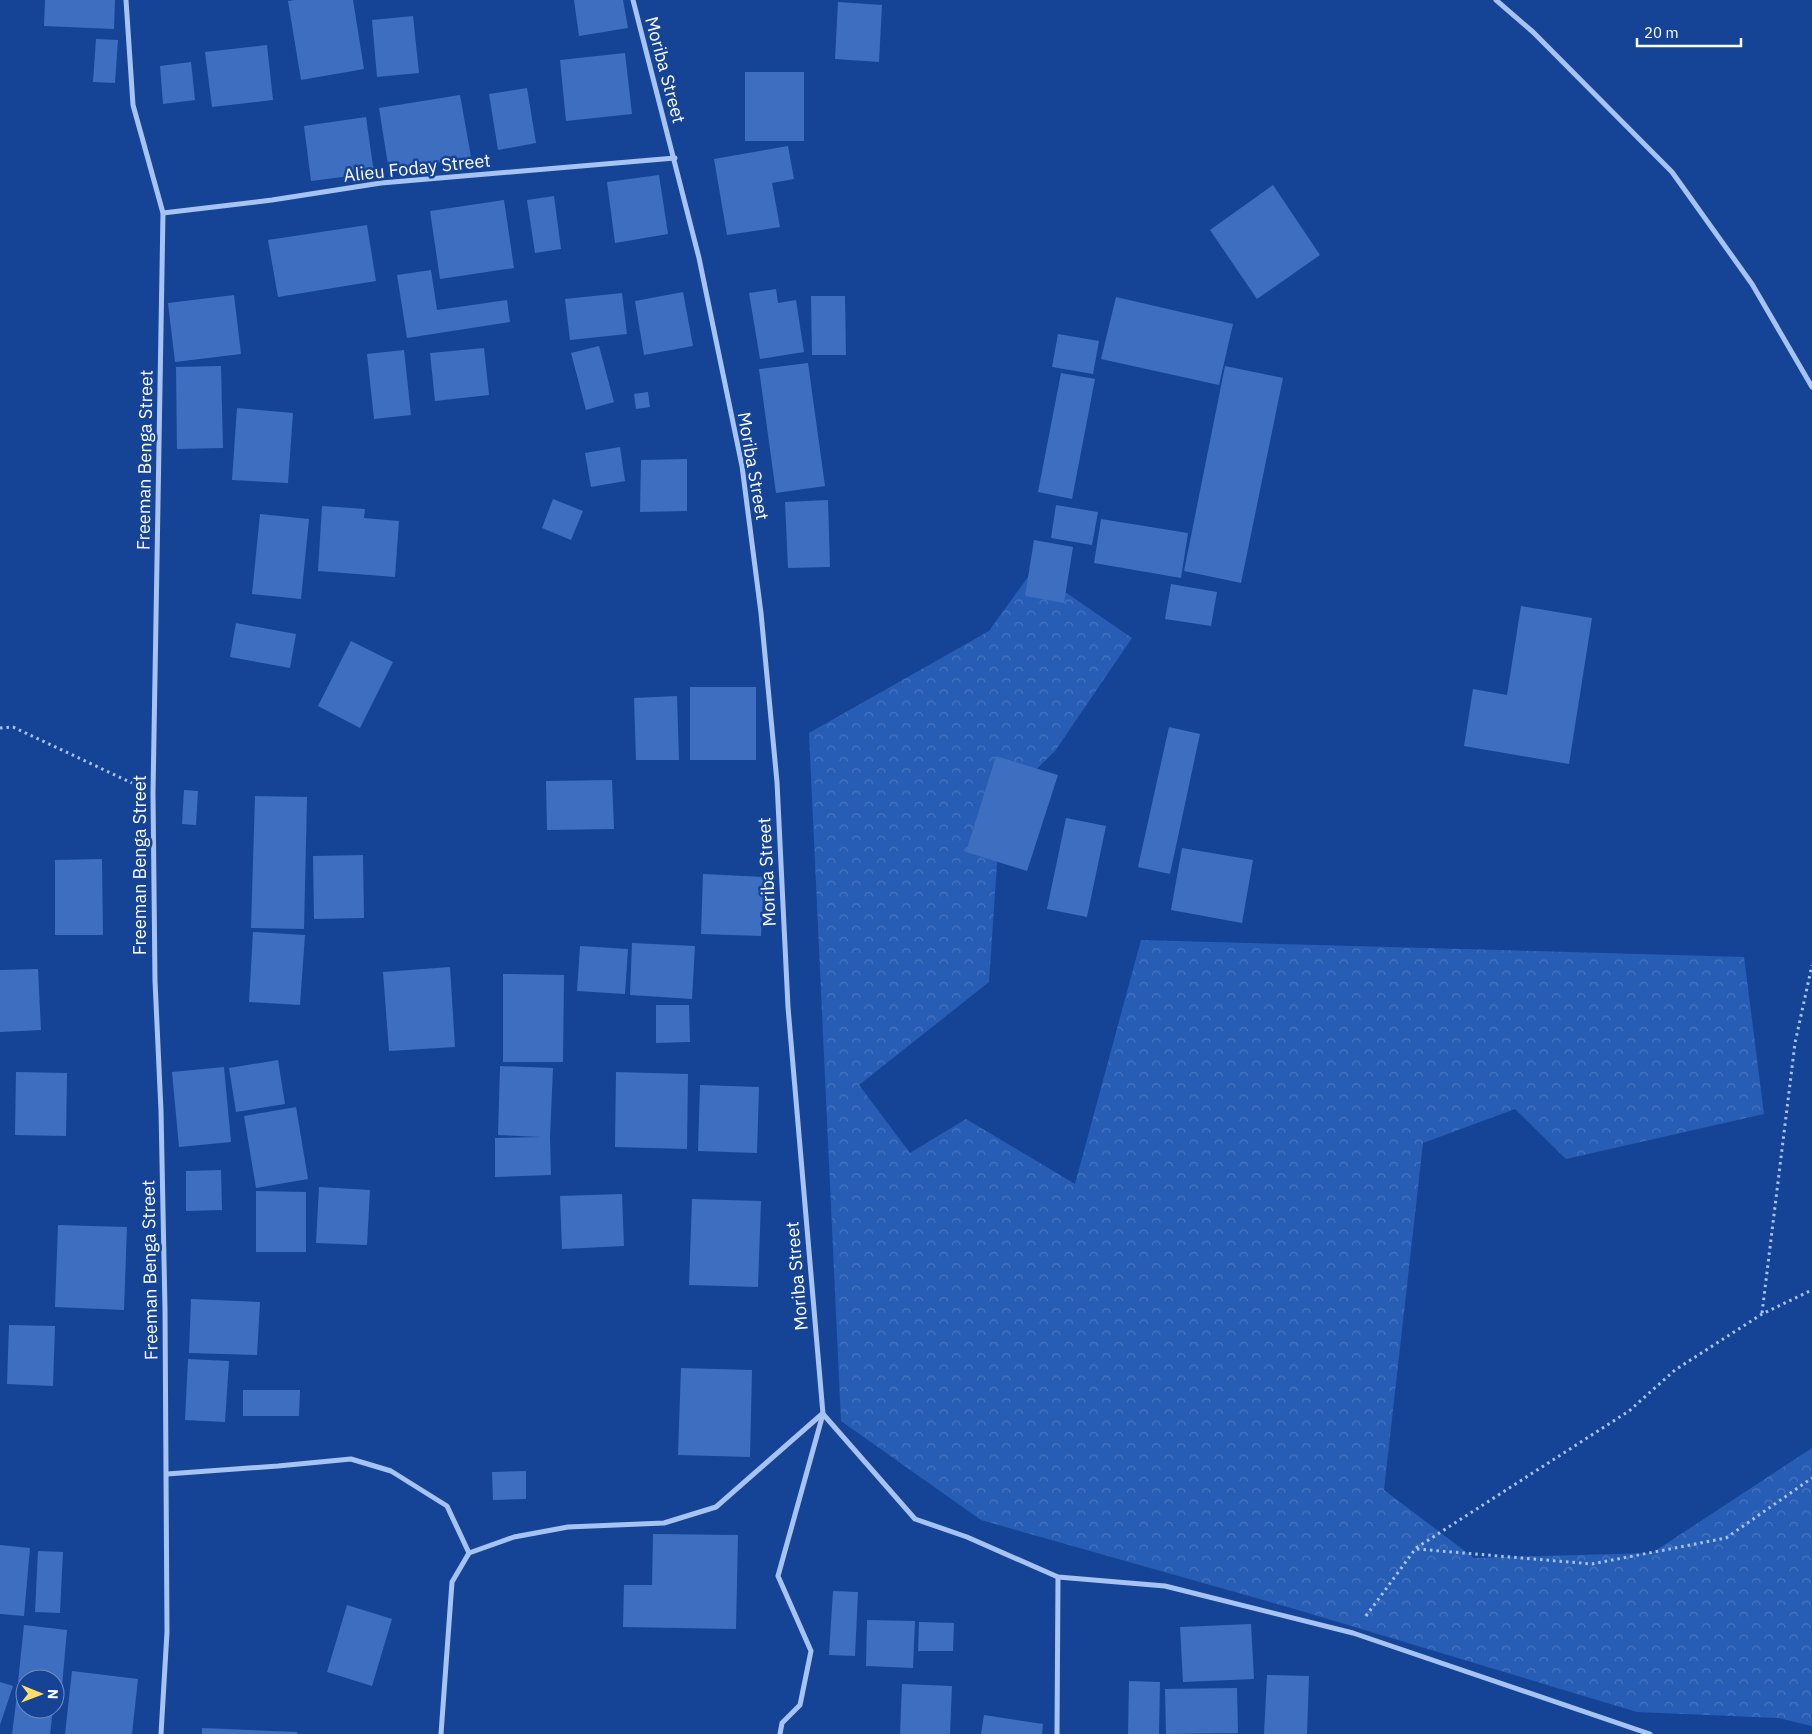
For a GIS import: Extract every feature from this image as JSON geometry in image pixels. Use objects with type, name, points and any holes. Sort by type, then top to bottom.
[{"type":"street","name":"Freeman Benga Street","points":[[126,0],[133,105],[163,213],[153,793],[155,981],[161,1111],[165,1290],[167,1632],[161,1734]]},
{"type":"street","name":"Moriba Street","points":[[633,0],[675,158],[699,258],[742,466],[761,613],[777,782],[788,1007],[822,1414],[778,1576],[811,1651],[800,1705],[782,1723],[780,1734]]},
{"type":"street","points":[[1496,0],[1533,32],[1672,172],[1752,284],[1812,387]]},
{"type":"street","name":"Alieu Foday Street","points":[[163,213],[272,200],[381,183],[675,158]]},
{"type":"street","points":[[440,1734],[452,1582],[469,1553],[523,1535],[568,1527],[664,1523],[716,1507],[822,1414],[915,1519],[967,1537],[1058,1577],[1165,1586],[1353,1632],[1650,1734]]},
{"type":"street","points":[[166,1474],[351,1459],[391,1470],[447,1506],[469,1553]]},
{"type":"street","points":[[1057,1734],[1058,1577]]},
{"type":"path","points":[[0,728],[13,727],[153,793]]},
{"type":"path","points":[[1762,1314],[1795,1043],[1812,965]]},
{"type":"path","points":[[1353,1632],[1416,1548],[1629,1412],[1675,1370],[1762,1314],[1812,1290]]},
{"type":"path","points":[[1416,1548],[1592,1564],[1726,1538],[1812,1478]]},
{"type":"green space","points":[[1033,570],[1132,638],[1055,751],[1001,804],[989,982],[859,1085],[910,1153],[966,1119],[1075,1184],[1141,940],[1744,957],[1764,1114],[1566,1159],[1515,1109],[1423,1143],[1384,1490],[1474,1558],[1652,1553],[1812,1448],[1812,1726],[1778,1718],[1637,1712],[1298,1610],[981,1520],[841,1421],[809,733],[989,631]]},
{"type":"building","points":[[45,0],[115,0],[114,29],[44,26]]},
{"type":"building","points":[[353,0],[364,69],[301,80],[288,1]]},
{"type":"building","points":[[574,0],[623,0],[628,28],[579,36]]},
{"type":"building","points":[[838,2],[882,5],[879,62],[835,59]]},
{"type":"building","points":[[413,16],[419,73],[377,77],[372,20]]},
{"type":"building","points":[[96,39],[118,40],[115,83],[93,82]]},
{"type":"building","points":[[267,45],[273,100],[212,107],[205,52]]},
{"type":"building","points":[[625,53],[632,114],[566,121],[560,60]]},
{"type":"building","points":[[191,62],[195,100],[163,104],[160,66]]},
{"type":"building","points":[[745,72],[804,72],[804,141],[745,141]]},
{"type":"building","points":[[527,88],[536,143],[498,150],[489,94]]},
{"type":"building","points":[[460,95],[471,157],[389,171],[379,108]]},
{"type":"building","points":[[366,117],[374,173],[311,181],[304,126]]},
{"type":"building","points":[[788,146],[794,179],[772,183],[780,227],[727,235],[714,159]]},
{"type":"building","points":[[659,175],[668,234],[615,243],[607,182]]},
{"type":"building","points":[[1273,185],[1320,255],[1257,299],[1210,230]]},
{"type":"building","points":[[554,196],[561,249],[535,253],[527,200]]},
{"type":"building","points":[[504,200],[514,268],[440,279],[430,211]]},
{"type":"building","points":[[367,225],[376,281],[278,297],[268,240]]},
{"type":"building","points":[[431,270],[437,310],[507,300],[510,322],[407,338],[397,275]]},
{"type":"building","points":[[776,289],[778,303],[796,300],[804,352],[760,359],[749,293]]},
{"type":"building","points":[[683,292],[693,346],[644,355],[635,301]]},
{"type":"building","points":[[622,293],[627,334],[570,340],[565,299]]},
{"type":"building","points":[[234,295],[241,354],[175,362],[168,303]]},
{"type":"building","points":[[811,296],[845,296],[846,355],[812,355]]},
{"type":"building","points":[[1116,297],[1233,324],[1219,385],[1101,359]]},
{"type":"building","points":[[1058,334],[1099,341],[1093,374],[1052,367]]},
{"type":"building","points":[[599,346],[614,402],[586,410],[571,353]]},
{"type":"building","points":[[484,348],[489,395],[435,401],[430,353]]},
{"type":"building","points":[[404,350],[411,415],[374,419],[367,354]]},
{"type":"building","points":[[808,363],[825,486],[776,493],[759,369]]},
{"type":"building","points":[[221,366],[223,448],[177,449],[176,367]]},
{"type":"building","points":[[1225,366],[1283,378],[1241,583],[1184,571]]},
{"type":"building","points":[[1061,373],[1095,379],[1072,499],[1038,492]]},
{"type":"building","points":[[648,392],[650,407],[636,409],[634,394]]},
{"type":"building","points":[[237,408],[293,413],[288,483],[232,480]]},
{"type":"building","points":[[620,447],[625,481],[591,487],[585,453]]},
{"type":"building","points":[[687,459],[687,511],[640,512],[641,460]]},
{"type":"building","points":[[553,499],[583,511],[571,540],[542,528]]},
{"type":"building","points":[[828,500],[830,567],[788,568],[785,502]]},
{"type":"building","points":[[1056,505],[1098,512],[1092,545],[1051,538]]},
{"type":"building","points":[[322,506],[365,509],[364,518],[399,521],[395,577],[318,571]]},
{"type":"building","points":[[260,514],[309,519],[301,599],[252,594]]},
{"type":"building","points":[[1101,519],[1188,533],[1181,578],[1094,563]]},
{"type":"building","points":[[1034,540],[1073,547],[1064,603],[1025,596]]},
{"type":"building","points":[[1171,584],[1217,592],[1211,626],[1165,619]]},
{"type":"building","points":[[1521,606],[1592,618],[1569,764],[1464,746],[1473,689],[1507,695]]},
{"type":"building","points":[[236,623],[296,634],[290,668],[230,657]]},
{"type":"building","points":[[351,641],[393,662],[360,728],[318,706]]},
{"type":"building","points":[[690,687],[756,687],[756,760],[690,760]]},
{"type":"building","points":[[677,696],[679,760],[636,760],[634,698]]},
{"type":"building","points":[[1169,727],[1200,734],[1170,874],[1138,867]]},
{"type":"building","points":[[996,756],[1058,775],[1027,871],[966,852]]},
{"type":"building","points":[[612,780],[614,829],[547,830],[546,781]]},
{"type":"building","points":[[184,790],[198,791],[196,825],[182,824]]},
{"type":"building","points":[[255,796],[307,797],[304,929],[251,928]]},
{"type":"building","points":[[1066,818],[1106,826],[1087,917],[1047,909]]},
{"type":"building","points":[[1182,848],[1253,860],[1242,923],[1171,910]]},
{"type":"building","points":[[363,855],[364,918],[314,919],[313,856]]},
{"type":"building","points":[[102,859],[103,935],[55,935],[55,860]]},
{"type":"building","points":[[703,874],[764,877],[761,936],[701,934]]},
{"type":"building","points":[[253,932],[305,935],[300,1005],[249,1002]]},
{"type":"building","points":[[632,943],[695,946],[692,999],[630,995]]},
{"type":"building","points":[[580,946],[628,949],[625,994],[577,991]]},
{"type":"building","points":[[450,967],[455,1047],[389,1051],[383,972]]},
{"type":"building","points":[[38,969],[41,1030],[0,1032],[0,970]]},
{"type":"building","points":[[503,974],[564,975],[563,1062],[503,1062]]},
{"type":"building","points":[[656,1005],[689,1005],[690,1042],[656,1043]]},
{"type":"building","points":[[278,1060],[285,1104],[236,1112],[229,1068]]},
{"type":"building","points":[[500,1066],[553,1068],[550,1137],[551,1175],[495,1177],[495,1138],[541,1137],[498,1135]]},
{"type":"building","points":[[224,1067],[231,1142],[179,1147],[172,1072]]},
{"type":"building","points":[[16,1072],[67,1073],[66,1136],[15,1135]]},
{"type":"building","points":[[616,1072],[688,1074],[687,1149],[615,1147]]},
{"type":"building","points":[[700,1085],[759,1087],[757,1153],[698,1151]]},
{"type":"building","points":[[296,1107],[308,1179],[256,1188],[244,1116]]},
{"type":"building","points":[[221,1170],[222,1210],[186,1211],[186,1171]]},
{"type":"building","points":[[319,1187],[370,1190],[367,1245],[316,1243]]},
{"type":"building","points":[[256,1191],[306,1192],[306,1252],[256,1252]]},
{"type":"building","points":[[622,1194],[624,1246],[562,1249],[560,1196]]},
{"type":"building","points":[[692,1199],[761,1201],[758,1287],[689,1285]]},
{"type":"building","points":[[58,1225],[127,1227],[124,1310],[55,1307]]},
{"type":"building","points":[[191,1299],[260,1302],[257,1355],[189,1353]]},
{"type":"building","points":[[9,1325],[55,1326],[53,1386],[7,1384]]},
{"type":"building","points":[[188,1359],[229,1361],[225,1422],[185,1420]]},
{"type":"building","points":[[681,1368],[752,1370],[750,1457],[678,1455]]},
{"type":"building","points":[[243,1390],[300,1390],[299,1416],[243,1416]]},
{"type":"building","points":[[526,1471],[526,1499],[493,1500],[492,1472]]},
{"type":"building","points":[[653,1534],[738,1535],[736,1629],[623,1627],[624,1585],[652,1585]]},
{"type":"building","points":[[0,1545],[30,1548],[24,1616],[0,1614]]},
{"type":"building","points":[[38,1551],[63,1552],[60,1613],[35,1612]]},
{"type":"building","points":[[833,1591],[858,1592],[855,1656],[829,1655]]},
{"type":"building","points":[[347,1605],[392,1619],[372,1686],[327,1672]]},
{"type":"building","points":[[867,1620],[915,1621],[913,1668],[866,1666]]},
{"type":"building","points":[[919,1622],[954,1623],[953,1651],[918,1651]]},
{"type":"building","points":[[1251,1624],[1254,1679],[1183,1682],[1180,1627]]},
{"type":"building","points":[[24,1625],[67,1630],[64,1669],[19,1669]]},
{"type":"building","points":[[72,1671],[138,1679],[132,1734],[65,1734]]},
{"type":"building","points":[[1267,1675],[1309,1676],[1307,1734],[1264,1734]]},
{"type":"building","points":[[1129,1681],[1160,1682],[1159,1734],[1128,1734]]},
{"type":"building","points":[[0,1682],[13,1686],[0,1725]]},
{"type":"building","points":[[902,1684],[952,1686],[950,1734],[900,1734]]},
{"type":"building","points":[[1237,1688],[1238,1733],[1166,1734],[1165,1689]]},
{"type":"building","points":[[15,1710],[15,1719],[52,1719],[50,1734],[12,1734]]},
{"type":"building","points":[[984,1715],[1043,1724],[1042,1734],[981,1734]]},
{"type":"building","points":[[202,1728],[297,1732],[297,1734],[202,1734]]}]
